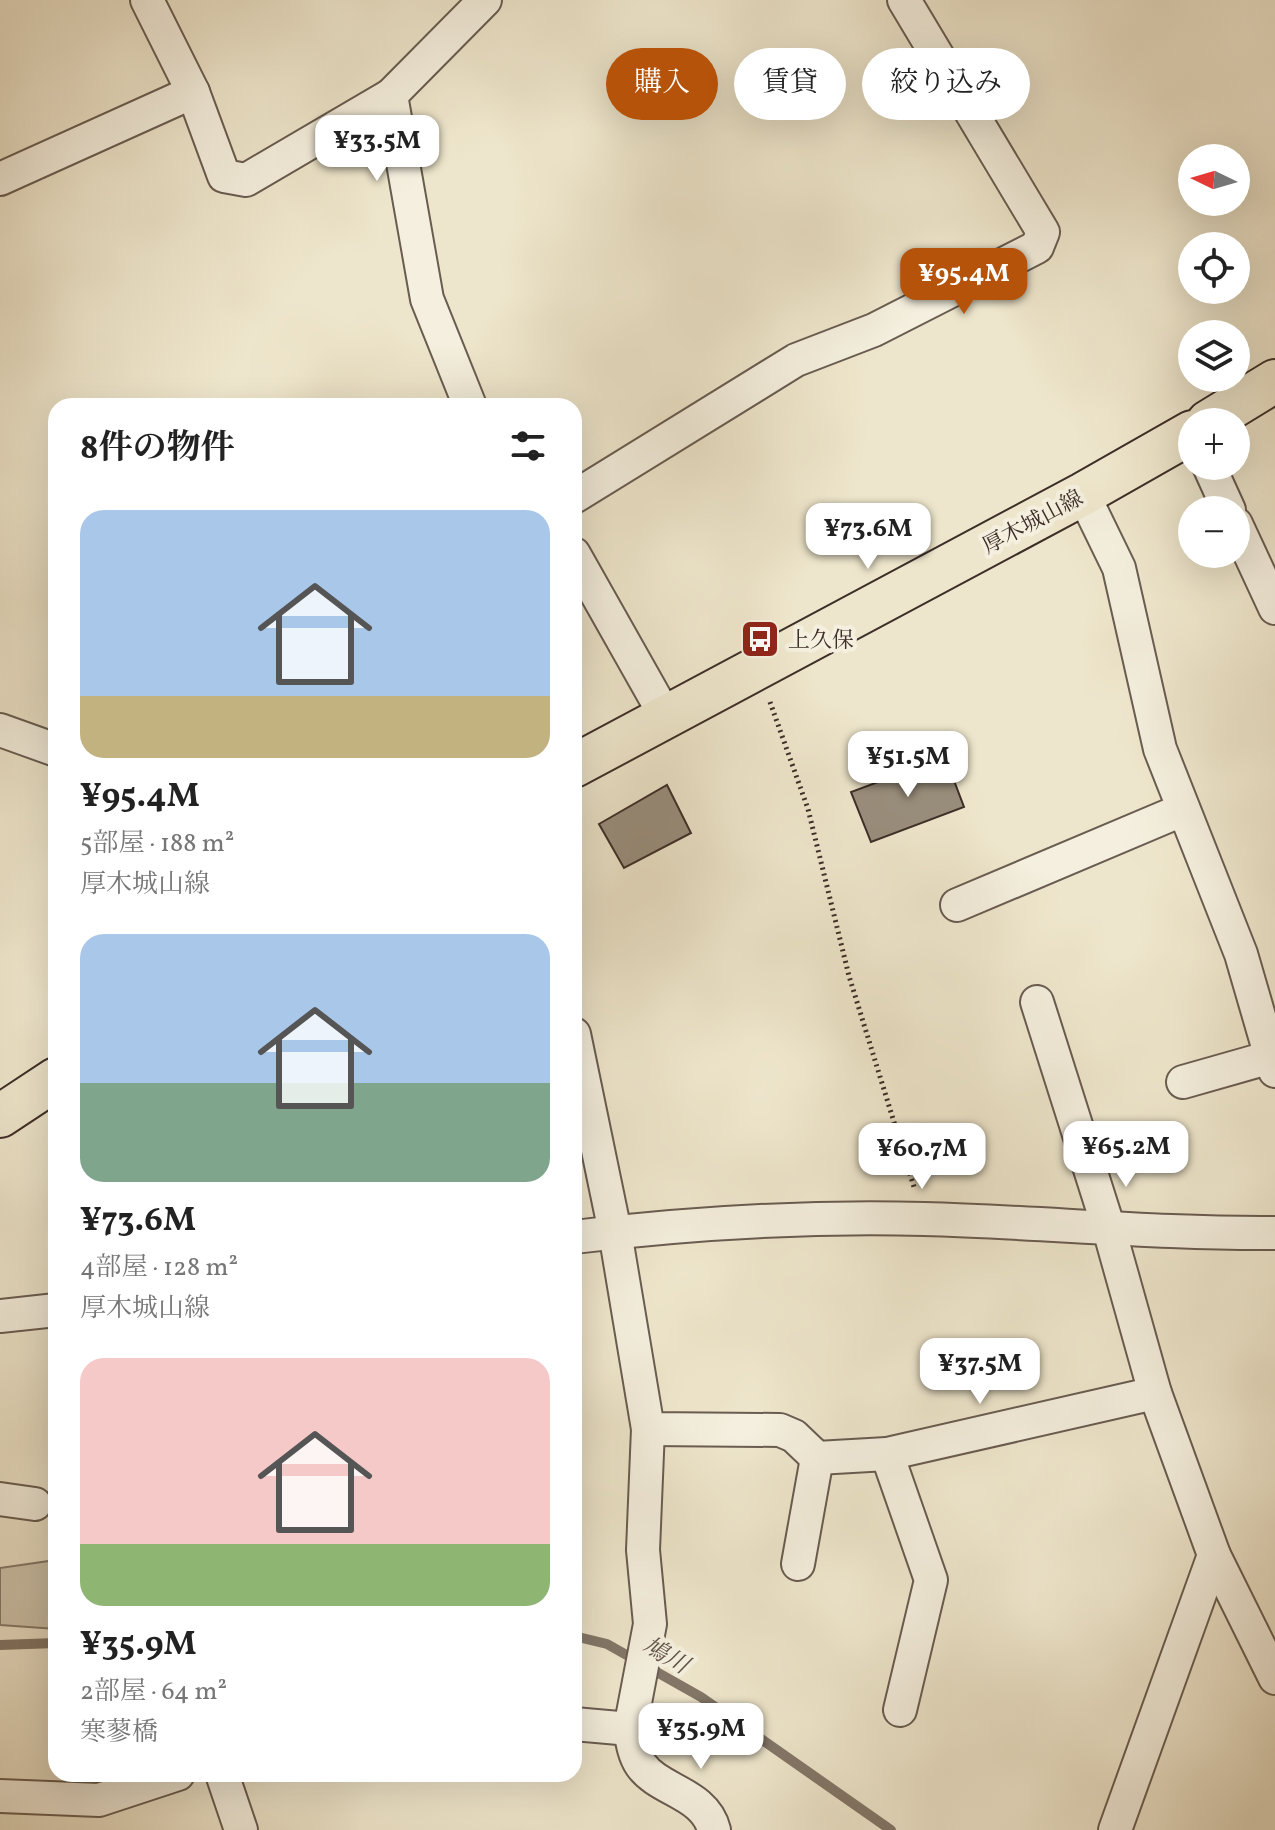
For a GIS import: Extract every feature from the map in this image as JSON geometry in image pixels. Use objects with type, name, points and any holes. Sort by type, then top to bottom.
[{"type":"main road","points":[[1231,408],[1275,381]]},
{"type":"main road","name":"厚木城山線","points":[[582,762],[1083,494],[1178,440]]},
{"type":"main road","points":[[0,1116],[48,1084]]},
{"type":"street","points":[[147,0],[193,92],[224,176],[246,180],[391,95],[485,0]]},
{"type":"street","points":[[582,492],[796,360],[874,330],[1037,247],[1043,232],[904,0]]},
{"type":"street","points":[[0,179],[193,92]]},
{"type":"street","points":[[391,95],[427,299],[467,398]]},
{"type":"street","points":[[1083,494],[1119,568],[1160,749],[1241,954],[1273,1064],[1183,1082]]},
{"type":"street","points":[[1250,554],[1275,608]]},
{"type":"street","points":[[582,568],[666,717]]},
{"type":"street","points":[[0,730],[48,747]]},
{"type":"street","points":[[957,905],[1182,810]]},
{"type":"street","points":[[1037,1002],[1109,1229],[1155,1393],[1214,1555],[1275,1678]]},
{"type":"street","points":[[582,1073],[615,1232],[648,1429],[643,1550],[650,1624],[633,1718],[642,1767],[687,1795],[712,1819],[714,1830]]},
{"type":"street","points":[[582,1236],[751,1221],[923,1219],[1109,1229],[1275,1233]]},
{"type":"street","points":[[0,1316],[48,1311]]},
{"type":"street","points":[[648,1429],[780,1430],[794,1436],[817,1458],[887,1454],[1155,1393]]},
{"type":"street","points":[[887,1454],[931,1580],[900,1710]]},
{"type":"street","points":[[798,1564],[817,1458]]},
{"type":"street","points":[[0,1499],[35,1504]]},
{"type":"street","points":[[1115,1830],[1214,1555]]},
{"type":"street","points":[[582,1723],[633,1718]]},
{"type":"street","points":[[0,1796],[99,1800],[154,1782]]},
{"type":"street","points":[[225,1782],[241,1830]]},
{"type":"path","points":[[758,668],[808,809],[849,976],[923,1219]]},
{"type":"shaded area","points":[[48,1561],[48,1628],[0,1625],[0,1568]]},
{"type":"building","points":[[945,757],[964,807],[871,842],[851,792]]},
{"type":"building","points":[[667,785],[691,833],[624,868],[599,824]]},
{"type":"waterway","name":"鳩川","points":[[582,1638],[607,1644],[701,1697],[891,1830]]},
{"type":"waterway","name":"鳩川","points":[[0,1645],[48,1643]]},
{"type":"place","name":"上久保","points":[[760,639]]}]
